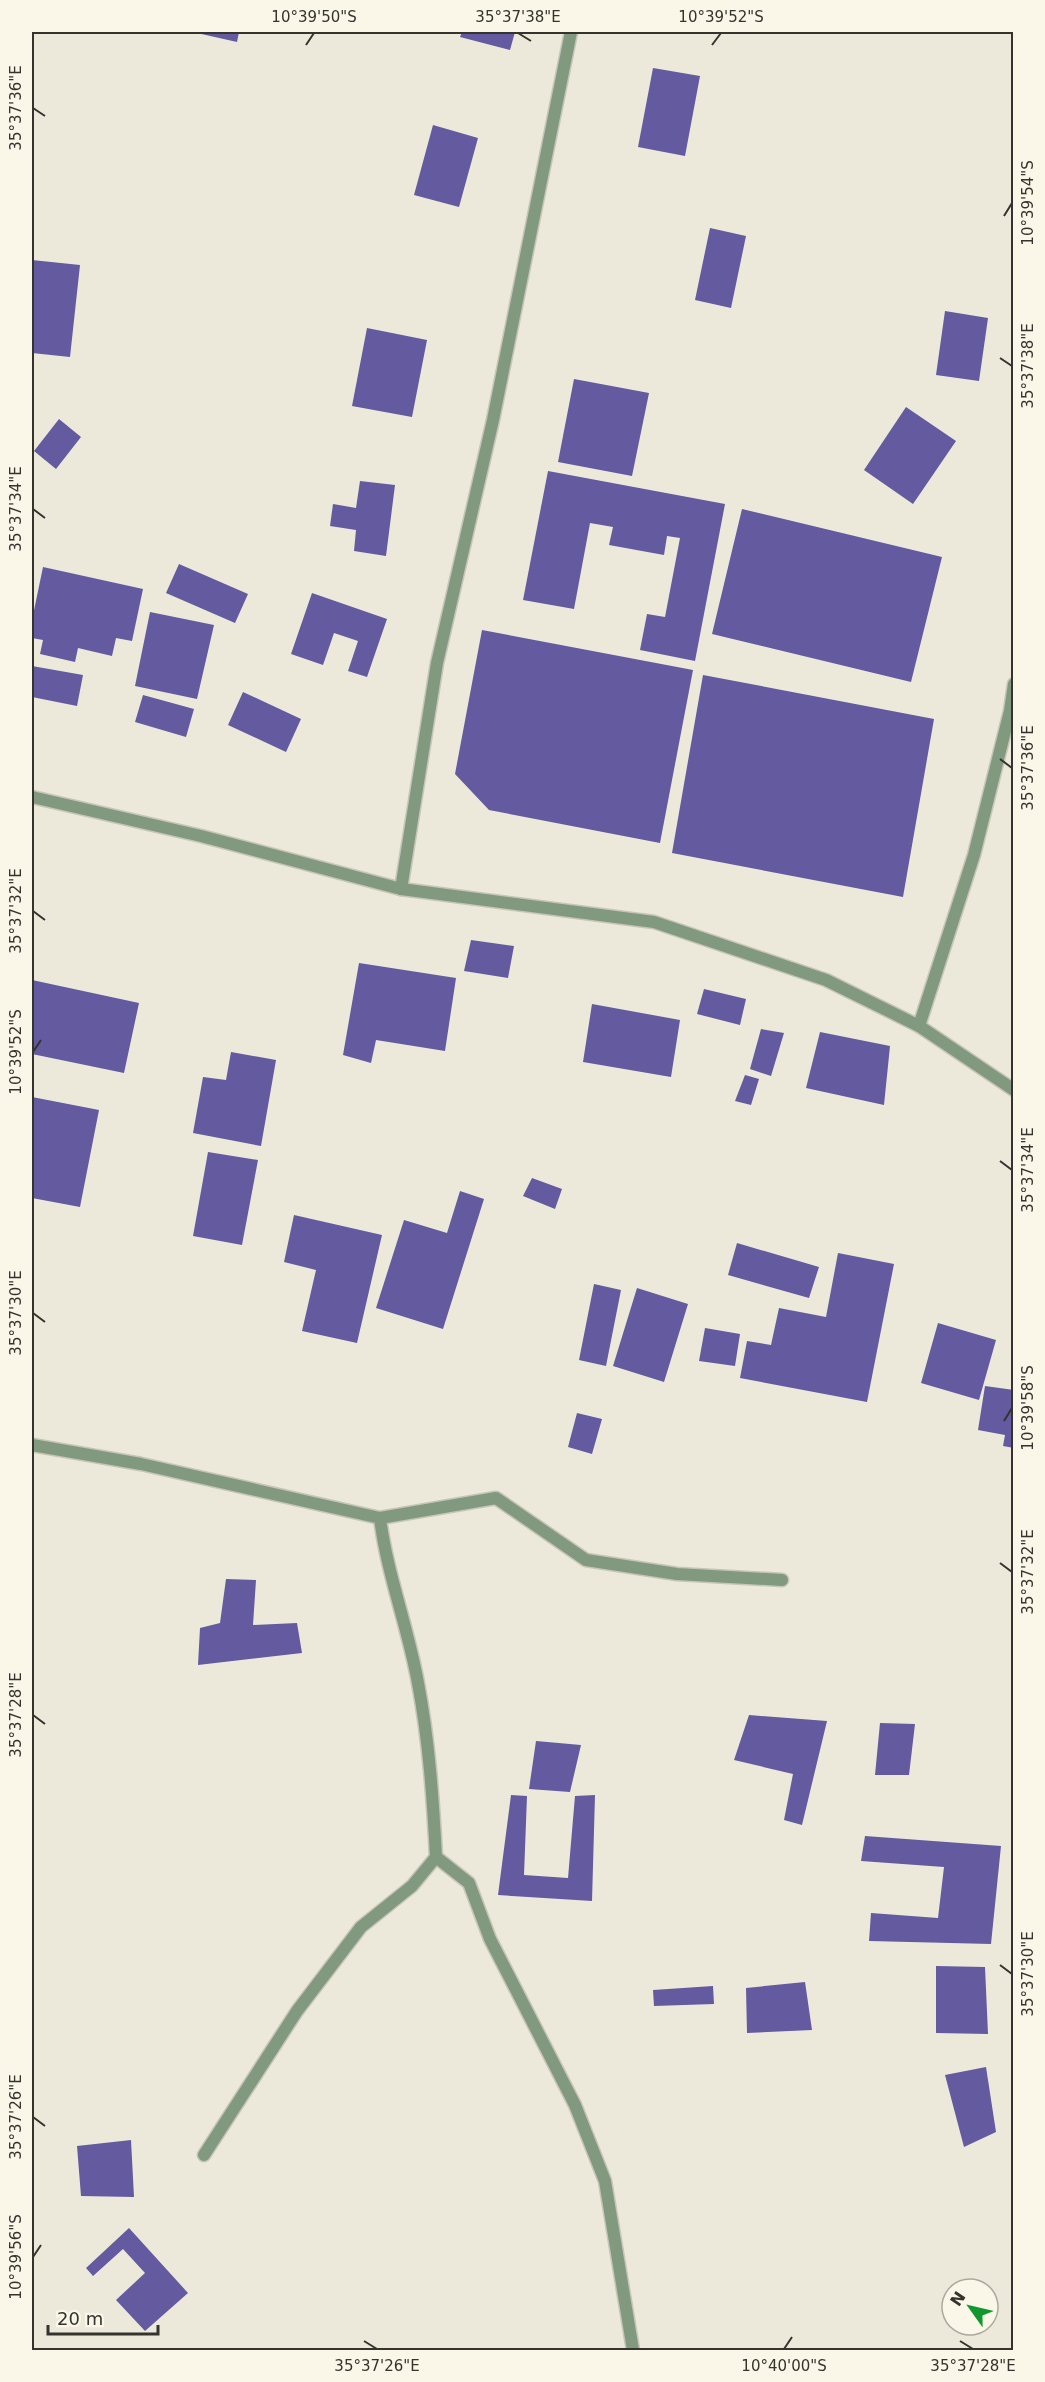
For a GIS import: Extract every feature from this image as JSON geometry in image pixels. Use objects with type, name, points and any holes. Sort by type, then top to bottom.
[{"type":"street","points":[[401,889],[437,663],[494,420],[571,32]]},
{"type":"street","points":[[919,1026],[974,855],[1011,711],[1014,684]]},
{"type":"street","points":[[32,797],[201,836],[401,889],[654,922],[826,980],[919,1026],[1014,1090]]},
{"type":"street","points":[[32,1445],[141,1464],[380,1518],[496,1498],[586,1560],[677,1574],[782,1580]]},
{"type":"street","points":[[204,2156],[297,2011],[361,1927],[411,1886],[436,1857],[432,1773],[418,1682],[385,1555],[380,1518]]},
{"type":"street","points":[[436,1857],[469,1883],[490,1940],[575,2105],[604,2181],[633,2350]]},
{"type":"building","points":[[197,32],[239,32],[237,42]]},
{"type":"building","points":[[462,32],[515,32],[510,50],[460,37]]},
{"type":"building","points":[[653,68],[700,76],[685,156],[638,147]]},
{"type":"building","points":[[433,125],[478,138],[459,207],[414,195]]},
{"type":"building","points":[[710,228],[746,236],[731,308],[695,300]]},
{"type":"building","points":[[32,260],[80,265],[70,357],[32,353]]},
{"type":"building","points":[[945,311],[988,318],[979,381],[936,375]]},
{"type":"building","points":[[367,328],[427,340],[412,417],[352,406]]},
{"type":"building","points":[[574,379],[649,393],[632,476],[558,462]]},
{"type":"building","points":[[906,407],[956,441],[913,504],[864,470]]},
{"type":"building","points":[[59,419],[81,437],[56,469],[34,451]]},
{"type":"building","points":[[548,471],[725,504],[695,661],[640,650],[647,614],[665,617],[680,538],[667,536],[664,555],[609,545],[613,527],[590,523],[574,609],[523,600]]},
{"type":"building","points":[[360,481],[395,485],[386,556],[354,551],[356,530],[330,526],[333,504],[356,508]]},
{"type":"building","points":[[742,509],[942,557],[911,682],[712,634]]},
{"type":"building","points":[[179,564],[248,594],[235,623],[166,593]]},
{"type":"building","points":[[43,567],[143,589],[132,641],[116,638],[112,656],[78,648],[75,662],[40,654],[43,640],[32,638],[32,620]]},
{"type":"building","points":[[312,593],[387,619],[367,677],[348,671],[358,641],[334,633],[323,665],[291,654]]},
{"type":"building","points":[[150,612],[214,625],[197,699],[135,686]]},
{"type":"building","points":[[482,630],[693,670],[660,843],[489,810],[455,774]]},
{"type":"building","points":[[32,666],[83,675],[77,706],[32,697]]},
{"type":"building","points":[[703,675],[934,719],[903,897],[672,853]]},
{"type":"building","points":[[243,692],[301,719],[286,752],[228,725]]},
{"type":"building","points":[[143,695],[194,709],[186,737],[135,722]]},
{"type":"building","points":[[471,940],[514,946],[508,978],[464,971]]},
{"type":"building","points":[[359,963],[456,978],[445,1051],[376,1040],[371,1063],[343,1055]]},
{"type":"building","points":[[32,980],[139,1003],[124,1073],[32,1054]]},
{"type":"building","points":[[704,989],[746,999],[740,1025],[697,1014]]},
{"type":"building","points":[[592,1004],[680,1020],[671,1077],[583,1062]]},
{"type":"building","points":[[761,1029],[784,1033],[771,1076],[750,1069]]},
{"type":"building","points":[[820,1032],[890,1046],[884,1105],[806,1088]]},
{"type":"building","points":[[231,1052],[276,1060],[261,1146],[193,1133],[203,1077],[226,1080]]},
{"type":"building","points":[[745,1075],[759,1079],[751,1105],[735,1101]]},
{"type":"building","points":[[32,1097],[99,1110],[80,1207],[32,1198]]},
{"type":"building","points":[[208,1152],[258,1160],[242,1245],[193,1236]]},
{"type":"building","points":[[532,1178],[562,1189],[555,1209],[523,1196]]},
{"type":"building","points":[[460,1191],[484,1199],[443,1329],[376,1308],[404,1220],[447,1233]]},
{"type":"building","points":[[294,1215],[382,1235],[357,1343],[302,1331],[316,1270],[284,1262]]},
{"type":"building","points":[[737,1243],[819,1267],[809,1298],[728,1275]]},
{"type":"building","points":[[838,1253],[894,1264],[867,1402],[740,1378],[747,1341],[771,1345],[779,1308],[826,1317]]},
{"type":"building","points":[[594,1284],[621,1290],[606,1366],[579,1360]]},
{"type":"building","points":[[637,1288],[688,1304],[664,1382],[613,1366]]},
{"type":"building","points":[[938,1323],[996,1340],[979,1400],[921,1383]]},
{"type":"building","points":[[705,1328],[740,1334],[735,1366],[699,1361]]},
{"type":"building","points":[[985,1386],[1014,1390],[1014,1448],[1003,1446],[1005,1435],[978,1430]]},
{"type":"building","points":[[577,1413],[602,1419],[592,1454],[568,1447]]},
{"type":"building","points":[[226,1579],[256,1580],[253,1625],[297,1623],[302,1653],[198,1665],[200,1628],[220,1623]]},
{"type":"building","points":[[749,1715],[827,1721],[802,1825],[784,1820],[793,1774],[734,1760]]},
{"type":"building","points":[[880,1723],[915,1724],[909,1775],[875,1775]]},
{"type":"building","points":[[536,1741],[581,1745],[570,1792],[529,1789]]},
{"type":"building","points":[[511,1795],[527,1796],[524,1875],[568,1878],[575,1796],[595,1795],[592,1901],[498,1895]]},
{"type":"building","points":[[865,1836],[1001,1846],[991,1944],[869,1941],[871,1913],[938,1918],[944,1867],[861,1861]]},
{"type":"building","points":[[936,1966],[985,1967],[988,2034],[936,2033]]},
{"type":"building","points":[[805,1982],[812,2030],[747,2033],[746,1988]]},
{"type":"building","points":[[713,1986],[714,2004],[654,2006],[653,1990]]},
{"type":"building","points":[[986,2067],[996,2132],[964,2147],[945,2075]]},
{"type":"building","points":[[131,2140],[134,2197],[81,2196],[77,2146]]},
{"type":"building","points":[[129,2228],[188,2293],[145,2331],[116,2300],[145,2273],[123,2249],[93,2276],[86,2268]]}]
